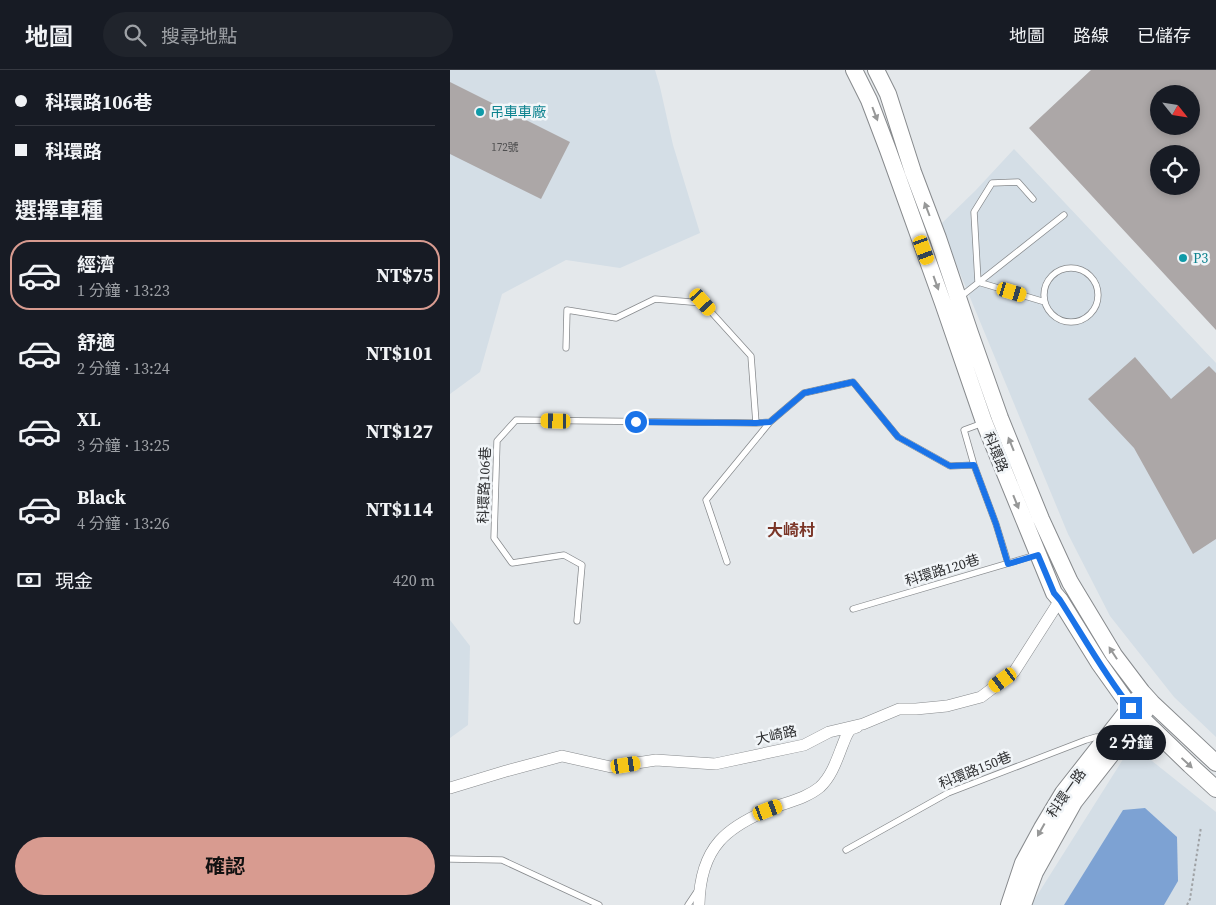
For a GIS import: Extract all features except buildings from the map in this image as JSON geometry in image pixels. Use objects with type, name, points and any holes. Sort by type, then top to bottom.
[{"type":"street","name":"科環路","points":[[854,70],[870,100],[950,301],[1041,519],[1070,582],[1114,654],[1147,697],[1216,763]]},
{"type":"street","name":"科環路","points":[[876,70],[888,94],[912,172],[938,238],[950,301],[984,422],[1054,593],[1099,663],[1135,713],[1216,789]]},
{"type":"street","name":"大崎路","points":[[450,788],[562,756],[611,767],[656,760],[715,764],[804,745],[829,732],[863,724],[899,708],[916,709],[947,706],[981,697],[1014,672],[1060,600]]},
{"type":"street","name":"科環一路","points":[[1023,905],[1035,872],[1074,802],[1113,741],[1147,697]]},
{"type":"street","points":[[699,905],[702,874],[713,848],[728,833],[749,819],[806,796],[820,787],[830,774],[850,730],[863,724]]},
{"type":"street","name":"科環一路","points":[[1010,905],[1024,863],[1063,793],[1113,741]]},
{"type":"lane","points":[[978,282],[974,212],[992,183],[1018,182],[1032,199]]},
{"type":"lane","points":[[950,301],[978,282],[1064,215]]},
{"type":"lane","points":[[978,282],[1045,302],[1049,310],[1056,317],[1064,321],[1073,322],[1090,314],[1098,298],[1097,289],[1089,274],[1082,270],[1065,268],[1050,278],[1044,293],[1045,302]]},
{"type":"lane","points":[[566,348],[567,310],[616,318],[655,300],[703,302],[751,356],[756,423]]},
{"type":"lane","points":[[727,562],[706,500],[770,422],[804,393],[853,382],[898,437],[950,466],[974,465]]},
{"type":"lane","points":[[1000,418],[964,430],[1008,564]]},
{"type":"lane","name":"科環路106巷","points":[[577,621],[582,565],[564,555],[512,562],[494,538],[497,441],[516,420],[770,422]]},
{"type":"lane","name":"科環路120巷","points":[[853,609],[1038,555]]},
{"type":"lane","name":"科環路150巷","points":[[846,850],[948,793],[1086,740],[1096,737],[1113,741]]},
{"type":"lane","points":[[450,859],[502,860],[598,905]]},
{"type":"lane","points":[[688,905],[700,888]]},
{"type":"path","points":[[1187,905],[1190,899],[1201,828]]},
{"type":"shaded area","points":[[450,70],[655,70],[673,145],[700,233],[620,268],[566,260],[502,294],[480,372],[450,394]]},
{"type":"shaded area","points":[[1014,149],[1216,363],[1216,737],[1174,697],[1110,616],[1068,534],[940,225]]},
{"type":"shaded area","points":[[450,620],[470,646],[468,725],[450,738]]},
{"type":"shaded area","points":[[1132,745],[1216,812],[1216,905],[1031,905]]},
{"type":"water","points":[[1145,808],[1177,837],[1178,881],[1164,905],[1064,905],[1123,810]]},
{"type":"place","name":"吊車車廠","points":[[480,112]]},
{"type":"place","name":"P3","points":[[1183,258]]},
{"type":"district","name":"大崎村","points":[[791,530]]},
{"type":"route","points":[[636,422],[770,422],[804,393],[853,382],[898,437],[950,466],[974,465],[996,524],[1008,564],[1038,555],[1054,593],[1099,663],[1131,708]]}]
